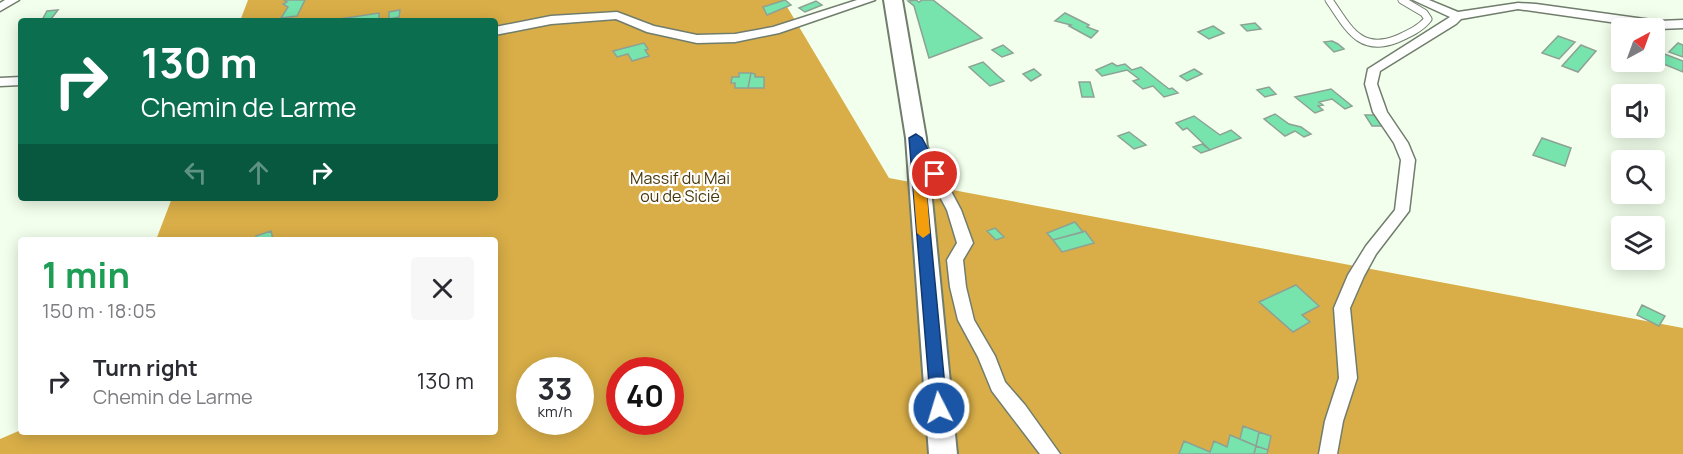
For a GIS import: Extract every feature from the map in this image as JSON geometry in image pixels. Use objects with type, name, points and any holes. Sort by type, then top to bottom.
[{"type":"street","points":[[0,8],[13,0]]},
{"type":"street","points":[[498,30],[551,20],[617,15],[651,29],[698,39],[735,38],[775,30],[869,0]]},
{"type":"street","points":[[894,0],[916,138],[943,454]]},
{"type":"street","points":[[1419,0],[1457,16],[1518,6],[1659,25],[1683,24]]},
{"type":"street","points":[[1328,454],[1334,421],[1348,378],[1342,308],[1356,274],[1371,250],[1402,211],[1408,160],[1401,143],[1380,112],[1371,84],[1374,69],[1452,22],[1457,16]]},
{"type":"street","points":[[0,82],[18,81]]},
{"type":"street","points":[[916,138],[954,210],[965,243],[955,260],[957,287],[966,320],[986,356],[998,386],[1019,410],[1051,454]]},
{"type":"lane","points":[[1329,0],[1353,34],[1362,42],[1374,45],[1388,43],[1424,25],[1428,19],[1424,13],[1402,0]]},
{"type":"green space","name":"Massif du Mai ou de Sicié","points":[[248,0],[783,0],[889,178],[1683,328],[1683,454],[0,454],[0,439],[18,431],[18,435],[498,435],[498,237],[157,237],[171,201],[498,201],[498,18],[241,18]]},
{"type":"building","points":[[284,0],[305,0],[297,16],[281,18],[288,7],[283,4],[287,2]]},
{"type":"building","points":[[785,0],[791,5],[767,15],[763,7]]},
{"type":"building","points":[[933,0],[982,38],[929,58],[914,6],[908,1],[919,2]]},
{"type":"building","points":[[816,1],[822,5],[805,12],[799,8]]},
{"type":"building","points":[[58,10],[52,18],[43,18],[47,11]]},
{"type":"building","points":[[400,10],[399,17],[389,18],[389,12]]},
{"type":"building","points":[[379,13],[379,18],[346,18]]},
{"type":"building","points":[[1065,13],[1098,31],[1091,38],[1069,26],[1071,25],[1055,21]]},
{"type":"building","points":[[1255,23],[1261,29],[1247,31],[1241,25]]},
{"type":"building","points":[[1213,26],[1224,33],[1209,39],[1198,32]]},
{"type":"building","points":[[1558,36],[1575,42],[1559,59],[1542,53]]},
{"type":"building","points":[[1332,41],[1344,49],[1334,52],[1324,42]]},
{"type":"building","points":[[644,43],[649,56],[632,61],[628,54],[617,57],[613,51]]},
{"type":"building","points":[[1678,43],[1683,45],[1683,57],[1669,52]]},
{"type":"building","points":[[1003,45],[1013,53],[1002,57],[992,50]]},
{"type":"building","points":[[1581,45],[1596,51],[1578,72],[1562,66]]},
{"type":"building","points":[[1665,54],[1683,61],[1683,72],[1665,65]]},
{"type":"building","points":[[983,62],[1004,81],[990,86],[969,67]]},
{"type":"building","points":[[1112,63],[1117,66],[1125,64],[1132,70],[1141,67],[1169,89],[1172,88],[1178,93],[1164,97],[1153,86],[1143,89],[1133,81],[1139,79],[1127,70],[1102,76],[1096,70]]},
{"type":"building","points":[[1034,69],[1041,75],[1031,81],[1023,74]]},
{"type":"building","points":[[1194,69],[1202,74],[1187,81],[1180,76]]},
{"type":"building","points":[[739,73],[751,73],[748,88],[735,88],[735,83],[731,83],[732,77],[739,77]]},
{"type":"building","points":[[751,73],[755,74],[755,77],[764,77],[764,88],[748,88]]},
{"type":"building","points":[[1079,82],[1090,82],[1094,97],[1082,97]]},
{"type":"building","points":[[1269,87],[1276,94],[1265,97],[1257,90]]},
{"type":"building","points":[[1331,89],[1352,106],[1345,109],[1332,99],[1319,102],[1323,105],[1318,106],[1323,110],[1315,113],[1295,97]]},
{"type":"building","points":[[1275,114],[1289,124],[1301,127],[1311,134],[1304,137],[1295,131],[1285,136],[1264,119]]},
{"type":"building","points":[[1365,115],[1378,115],[1384,126],[1372,126]]},
{"type":"building","points":[[1194,116],[1220,135],[1231,130],[1241,138],[1210,150],[1187,128],[1183,130],[1176,123]]},
{"type":"building","points":[[1129,132],[1146,145],[1134,149],[1118,136]]},
{"type":"building","points":[[1542,138],[1571,148],[1565,166],[1533,155]]},
{"type":"building","points":[[1202,144],[1210,150],[1201,153],[1193,147]]},
{"type":"building","points":[[1075,222],[1083,232],[1053,240],[1047,233]]},
{"type":"building","points":[[995,228],[1004,237],[996,240],[987,231]]},
{"type":"building","points":[[271,231],[272,237],[256,237]]},
{"type":"building","points":[[1085,231],[1094,243],[1062,252],[1053,240]]},
{"type":"building","points":[[1296,285],[1319,306],[1302,315],[1310,322],[1293,332],[1259,302]]},
{"type":"building","points":[[1642,305],[1665,316],[1659,326],[1637,315]]},
{"type":"building","points":[[1243,426],[1259,432],[1256,446],[1240,439]]},
{"type":"building","points":[[1259,432],[1271,436],[1268,450],[1256,446]]},
{"type":"building","points":[[1230,435],[1256,446],[1254,454],[1179,454],[1184,441],[1210,452],[1214,441],[1227,447]]},
{"type":"building","points":[[1256,446],[1268,450],[1267,454],[1254,454]]},
{"type":"slow traffic","points":[[918,171],[923,233]]},
{"type":"route","points":[[935,174],[916,138],[939,408]]}]
